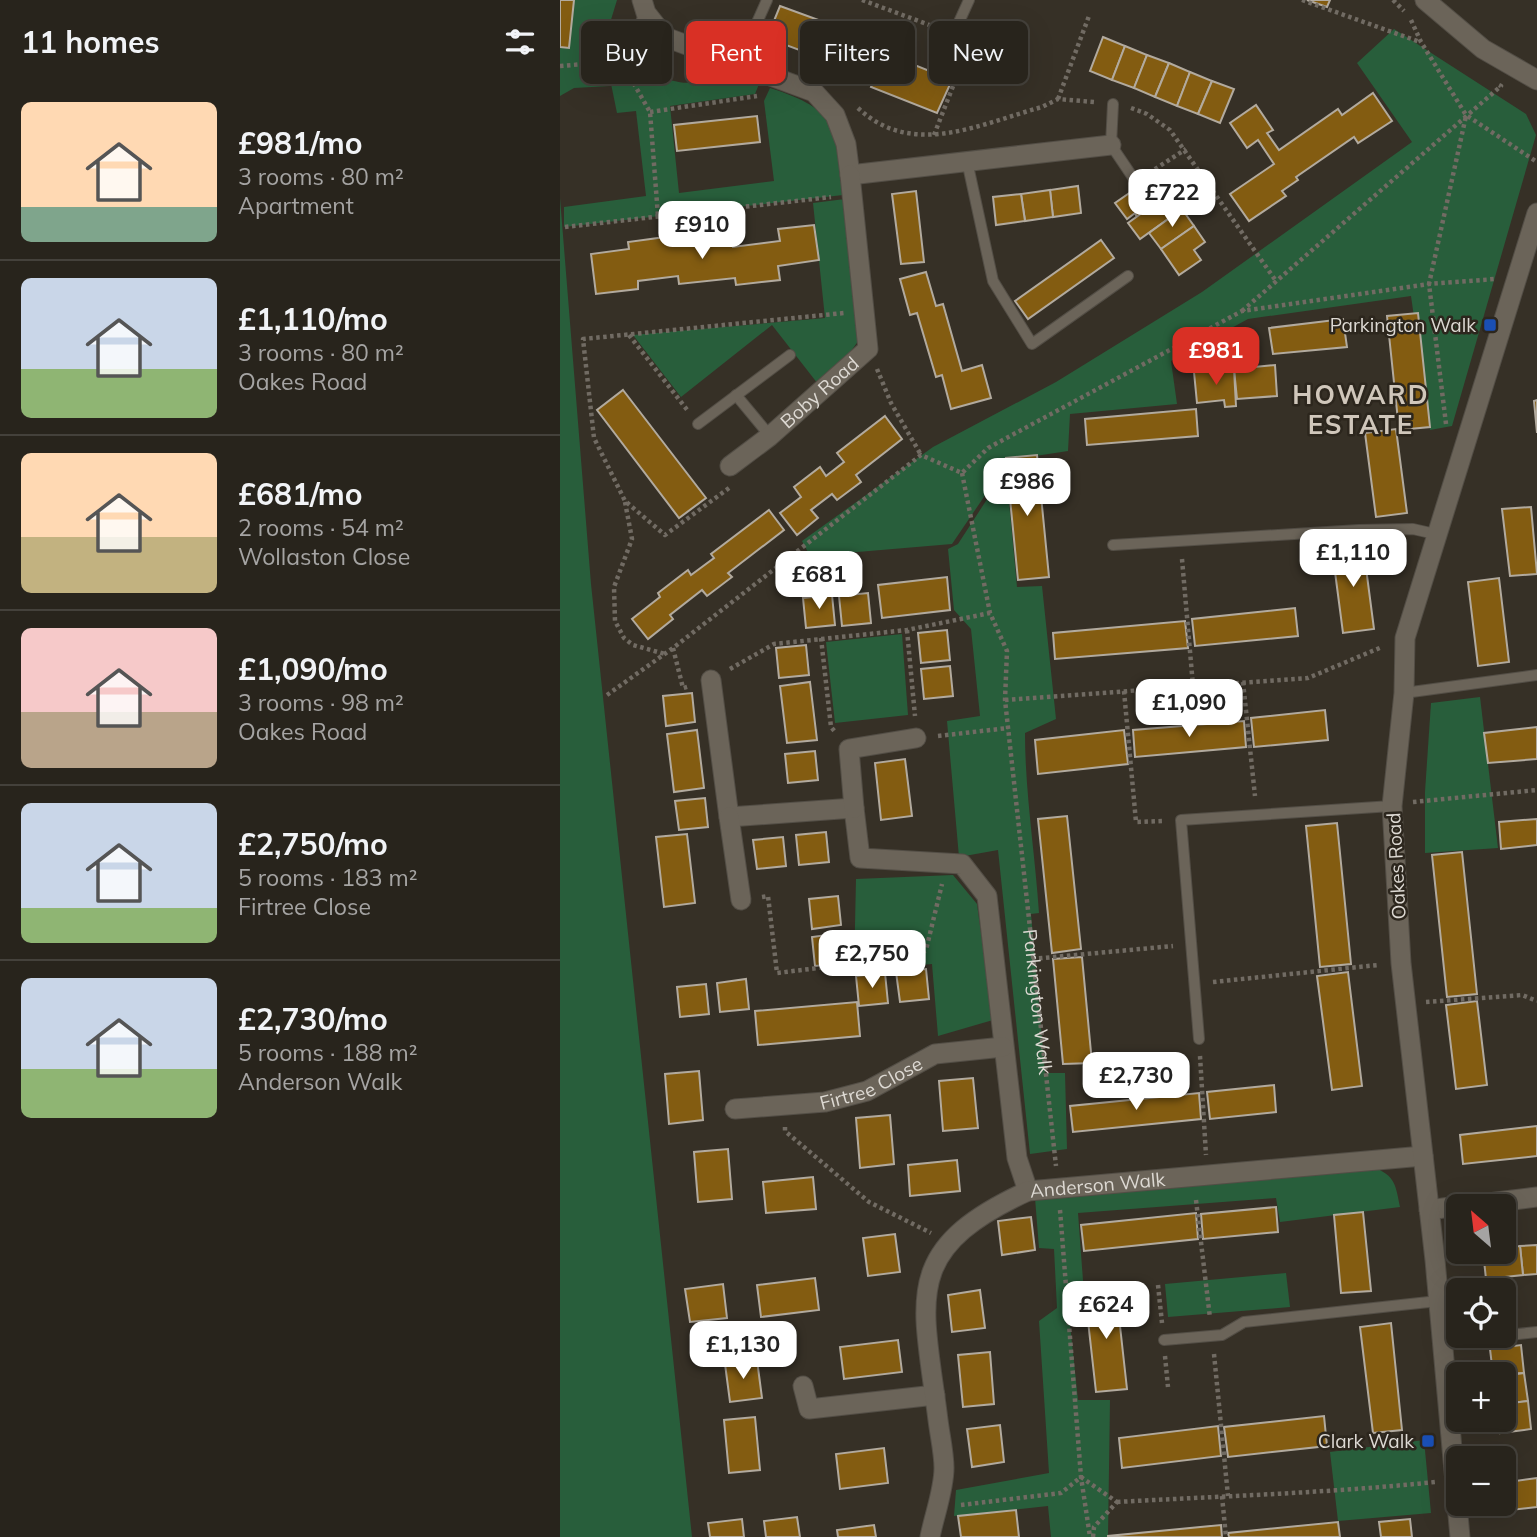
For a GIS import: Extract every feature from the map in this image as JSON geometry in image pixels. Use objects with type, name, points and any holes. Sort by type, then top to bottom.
[{"type":"street","points":[[1431,2],[1483,49],[1537,80]]},
{"type":"street","name":"Boby Road","points":[[644,7],[665,37],[686,45]]},
{"type":"street","name":"Boby Road","points":[[730,466],[770,436],[868,349],[846,144],[835,115],[814,92],[786,82]]},
{"type":"street","points":[[850,175],[1111,145]]},
{"type":"street","name":"Oakes Road","points":[[1450,1446],[1408,1004],[1401,963],[1392,806],[1404,693],[1405,638],[1435,534],[1537,213]]},
{"type":"street","points":[[711,680],[741,900]]},
{"type":"street","points":[[916,738],[849,749],[860,858],[947,864]]},
{"type":"street","points":[[729,817],[854,808]]},
{"type":"street","name":"Parkington Walk","points":[[947,864],[962,864],[987,896],[1017,1158],[1028,1191]]},
{"type":"street","name":"Firtree Close","points":[[736,1109],[825,1102],[867,1091],[935,1054],[1003,1047]]},
{"type":"street","name":"Anderson Walk","points":[[930,1537],[944,1470],[924,1304],[934,1262],[948,1241],[994,1207],[1028,1191],[1207,1173],[1423,1156]]},
{"type":"street","points":[[1516,1200],[1537,1197]]},
{"type":"street","points":[[1429,1210],[1446,1208]]},
{"type":"street","points":[[803,1386],[809,1409],[934,1395]]},
{"type":"street","name":"Oakes Road","points":[[1457,1516],[1460,1537]]},
{"type":"lane","points":[[758,21],[767,0]]},
{"type":"lane","points":[[959,21],[969,0]]},
{"type":"lane","points":[[1113,104],[1111,145],[1136,181]]},
{"type":"lane","points":[[967,161],[993,281],[1032,344],[1128,276]]},
{"type":"lane","points":[[698,424],[790,355]]},
{"type":"lane","points":[[736,395],[770,436]]},
{"type":"lane","points":[[1113,545],[1359,530],[1413,529],[1435,534]]},
{"type":"lane","points":[[1404,693],[1537,675]]},
{"type":"lane","points":[[1199,1039],[1181,820],[1392,806]]},
{"type":"lane","points":[[1164,1340],[1222,1335],[1244,1322],[1438,1301]]},
{"type":"lane","points":[[1442,1342],[1537,1332]]},
{"type":"path","points":[[862,0],[929,25]]},
{"type":"path","points":[[1302,0],[1421,42]]},
{"type":"path","points":[[1058,99],[1089,16]]},
{"type":"path","points":[[1411,19],[1421,42],[1466,115],[1537,163]]},
{"type":"path","points":[[658,216],[650,112],[760,95],[765,84]]},
{"type":"path","points":[[934,136],[954,84]]},
{"type":"path","points":[[868,349],[891,403],[921,455],[962,473],[988,448],[1242,312],[1501,86]]},
{"type":"path","points":[[1442,437],[1446,424],[1429,284],[1466,115]]},
{"type":"path","points":[[1136,181],[1186,149]]},
{"type":"path","points":[[565,227],[852,195]]},
{"type":"path","points":[[1242,312],[1429,284],[1517,277]]},
{"type":"path","points":[[665,654],[633,645],[624,638],[615,621],[614,587],[632,539],[625,501],[594,438],[583,339],[865,311]]},
{"type":"path","points":[[629,334],[698,424]]},
{"type":"path","points":[[607,695],[665,654],[921,455]]},
{"type":"path","name":"Parkington Walk","points":[[962,473],[990,613],[1007,651],[1004,700],[1058,1187],[1081,1477],[1091,1537]]},
{"type":"path","points":[[625,501],[666,536]]},
{"type":"path","points":[[1180,541],[1193,687]]},
{"type":"path","points":[[711,680],[774,644],[907,629],[990,613]]},
{"type":"path","points":[[907,629],[916,738],[1008,728]]},
{"type":"path","points":[[821,638],[831,727],[849,749]]},
{"type":"path","points":[[1004,700],[1308,678],[1405,638]]},
{"type":"path","points":[[1243,682],[1257,815]]},
{"type":"path","points":[[1124,691],[1136,822],[1181,820]]},
{"type":"path","points":[[1392,806],[1537,790]]},
{"type":"path","points":[[741,900],[768,896],[777,973],[917,956],[926,950],[947,864]]},
{"type":"path","points":[[1032,959],[1191,944]]},
{"type":"path","points":[[1195,984],[1401,963]]},
{"type":"path","points":[[1408,1004],[1522,995],[1537,1001]]},
{"type":"path","points":[[1199,1039],[1207,1173]]},
{"type":"path","points":[[784,1105],[785,1131],[869,1202],[948,1241]]},
{"type":"path","points":[[936,1508],[1061,1493],[1081,1477],[1117,1502],[1336,1493],[1446,1481]]},
{"type":"path","points":[[1222,1496],[1226,1537]]},
{"type":"path","points":[[1091,1537],[1094,1527],[1117,1502]]},
{"type":"green space","points":[[560,0],[617,0],[611,21],[581,21],[581,84],[610,86],[574,88],[560,96]]},
{"type":"green space","points":[[1394,29],[1526,114],[1536,135],[1452,426],[1430,430],[1411,296],[1248,319],[1171,361],[1177,404],[1070,414],[1068,451],[1009,460],[952,544],[810,556],[802,541],[933,447],[1056,382],[1202,292],[1412,142],[1357,63]]},
{"type":"green space","points":[[672,80],[686,84],[759,84],[755,94],[670,106],[679,193],[774,181],[764,101],[770,88],[793,96],[810,105],[829,125],[838,153],[843,195],[564,227],[564,207],[646,196],[636,111],[617,113],[611,84],[672,84]]},
{"type":"green space","points":[[560,198],[591,584],[692,1537],[560,1537]]},
{"type":"green space","points":[[845,199],[861,337],[844,361],[818,384],[772,325],[681,397],[633,335],[825,318],[813,203]]},
{"type":"green space","points":[[1006,470],[1017,587],[1042,586],[1056,719],[1025,733],[1025,756],[1039,913],[1031,914],[1045,1073],[1065,1073],[1067,1149],[1030,1154],[998,850],[959,857],[947,721],[980,716],[971,629],[954,610],[948,549],[958,544]]},
{"type":"green space","points":[[902,634],[908,715],[835,723],[826,642]]},
{"type":"green space","points":[[1480,697],[1498,848],[1425,853],[1425,792],[1431,703]]},
{"type":"green space","points":[[953,875],[977,904],[993,1020],[938,1036],[932,964],[854,971],[856,879]]},
{"type":"green space","points":[[1368,1165],[1392,1180],[1400,1207],[1280,1222],[1276,1198],[1078,1213],[1084,1294],[1067,1296],[1078,1400],[1110,1400],[1108,1537],[1051,1537],[1048,1506],[954,1516],[956,1490],[1049,1473],[1039,1321],[1057,1308],[1054,1249],[1039,1248],[1035,1198]]},
{"type":"green space","points":[[1286,1273],[1290,1307],[1168,1317],[1165,1284]]},
{"type":"green space","points":[[1424,1440],[1431,1513],[1338,1521],[1330,1452]]},
{"type":"building","points":[[560,0],[574,0],[569,48],[560,47]]},
{"type":"building","points":[[1307,0],[1330,0],[1327,7]]},
{"type":"building","points":[[780,6],[821,21],[800,21],[800,50],[786,45],[786,21],[774,21]]},
{"type":"building","points":[[1103,37],[1125,46],[1112,80],[1090,71]]},
{"type":"building","points":[[1125,46],[1147,55],[1134,88],[1112,80]]},
{"type":"building","points":[[1147,55],[1169,63],[1155,97],[1134,88]]},
{"type":"building","points":[[1169,63],[1190,72],[1177,106],[1155,97]]},
{"type":"building","points":[[915,65],[929,71],[929,84],[950,84],[937,113],[871,87],[872,84],[915,84]]},
{"type":"building","points":[[1190,72],[1212,81],[1198,114],[1177,106]]},
{"type":"building","points":[[1212,81],[1234,89],[1220,123],[1198,114]]},
{"type":"building","points":[[1373,93],[1392,121],[1358,143],[1354,137],[1296,177],[1298,180],[1282,191],[1286,196],[1249,221],[1230,194],[1274,164],[1258,140],[1247,148],[1230,123],[1256,105],[1273,130],[1267,133],[1279,150],[1338,109],[1342,115]]},
{"type":"building","points":[[757,116],[760,142],[677,151],[674,125]]},
{"type":"building","points":[[1157,174],[1170,193],[1137,217],[1135,213],[1127,219],[1115,203]]},
{"type":"building","points":[[1078,186],[1081,213],[1053,217],[1050,190]]},
{"type":"building","points":[[1050,190],[1053,217],[1025,221],[1021,194]]},
{"type":"building","points":[[916,191],[924,262],[901,264],[892,194]]},
{"type":"building","points":[[1170,193],[1182,209],[1140,239],[1128,223]]},
{"type":"building","points":[[1021,194],[1025,221],[996,225],[993,197]]},
{"type":"building","points":[[1182,209],[1194,226],[1161,249],[1149,233]]},
{"type":"building","points":[[814,225],[819,260],[778,266],[780,280],[736,285],[735,278],[679,284],[678,276],[638,281],[638,289],[596,294],[591,254],[629,249],[628,242],[673,236],[674,246],[732,239],[733,247],[780,241],[778,229]]},
{"type":"building","points":[[1194,226],[1205,242],[1194,250],[1201,260],[1179,275],[1161,249]]},
{"type":"building","points":[[1101,240],[1114,258],[1028,319],[1015,301]]},
{"type":"building","points":[[926,272],[936,306],[943,304],[962,371],[982,365],[991,398],[951,409],[942,375],[936,377],[917,313],[910,315],[900,279]]},
{"type":"building","points":[[1418,313],[1430,427],[1399,430],[1387,316]]},
{"type":"building","points":[[1343,319],[1347,347],[1273,354],[1269,328]]},
{"type":"building","points":[[1275,365],[1277,396],[1237,399],[1234,369]]},
{"type":"building","points":[[1234,369],[1236,406],[1225,407],[1224,400],[1197,403],[1194,372]]},
{"type":"building","points":[[623,390],[706,498],[679,518],[597,410]]},
{"type":"building","points":[[1537,400],[1537,433],[1534,401]]},
{"type":"building","points":[[1196,409],[1198,436],[1087,445],[1085,419]]},
{"type":"building","points":[[885,416],[902,439],[856,475],[861,482],[837,500],[832,494],[811,510],[818,518],[797,535],[780,513],[801,497],[794,487],[820,467],[826,476],[844,462],[837,453]]},
{"type":"building","points":[[1396,429],[1407,513],[1376,517],[1365,433]]},
{"type":"building","points":[[1037,455],[1049,577],[1018,580],[1006,458]]},
{"type":"building","points":[[1531,507],[1537,574],[1510,576],[1502,509]]},
{"type":"building","points":[[769,510],[784,530],[728,573],[732,577],[707,596],[702,590],[670,615],[673,619],[648,639],[632,619],[660,597],[658,593],[688,570],[691,575],[714,558],[711,554]]},
{"type":"building","points":[[1363,545],[1374,629],[1343,633],[1332,549]]},
{"type":"building","points":[[947,577],[950,610],[882,618],[878,585]]},
{"type":"building","points":[[1499,578],[1509,662],[1478,666],[1468,582]]},
{"type":"building","points":[[868,593],[871,623],[842,626],[839,596]]},
{"type":"building","points":[[832,595],[835,625],[806,628],[803,598]]},
{"type":"building","points":[[1295,608],[1298,636],[1195,646],[1192,619]]},
{"type":"building","points":[[1185,621],[1188,648],[1055,659],[1053,633]]},
{"type":"building","points":[[947,630],[950,660],[921,663],[918,633]]},
{"type":"building","points":[[806,645],[809,675],[779,678],[776,648]]},
{"type":"building","points":[[950,666],[953,696],[924,699],[921,669]]},
{"type":"building","points":[[810,682],[817,740],[787,743],[780,686]]},
{"type":"building","points":[[692,693],[695,722],[666,726],[663,696]]},
{"type":"building","points":[[1325,710],[1328,740],[1254,747],[1251,718]]},
{"type":"building","points":[[1244,721],[1246,747],[1135,757],[1133,730]]},
{"type":"building","points":[[1537,727],[1537,759],[1488,763],[1484,733]]},
{"type":"building","points":[[697,730],[704,788],[674,792],[667,734]]},
{"type":"building","points":[[1124,730],[1128,764],[1038,774],[1035,740]]},
{"type":"building","points":[[815,751],[818,780],[788,783],[785,754]]},
{"type":"building","points":[[905,759],[912,816],[881,820],[875,763]]},
{"type":"building","points":[[705,798],[708,827],[679,830],[675,801]]},
{"type":"building","points":[[1067,816],[1081,949],[1052,953],[1038,819]]},
{"type":"building","points":[[1537,819],[1537,845],[1501,849],[1499,822]]},
{"type":"building","points":[[1337,823],[1351,964],[1320,967],[1306,826]]},
{"type":"building","points":[[826,832],[829,862],[799,865],[796,835]]},
{"type":"building","points":[[687,834],[695,903],[664,907],[656,837]]},
{"type":"building","points":[[783,837],[786,866],[757,869],[753,840]]},
{"type":"building","points":[[1462,852],[1477,994],[1447,997],[1432,855]]},
{"type":"building","points":[[838,896],[841,925],[812,929],[809,899]]},
{"type":"building","points":[[842,933],[845,963],[815,966],[812,937]]},
{"type":"building","points":[[1082,957],[1092,1063],[1063,1064],[1053,959]]},
{"type":"building","points":[[926,969],[929,999],[900,1002],[896,972]]},
{"type":"building","points":[[1348,972],[1362,1086],[1332,1090],[1317,976]]},
{"type":"building","points":[[885,973],[888,1003],[859,1006],[856,976]]},
{"type":"building","points":[[746,979],[749,1009],[720,1012],[717,983]]},
{"type":"building","points":[[706,984],[709,1014],[680,1017],[677,987]]},
{"type":"building","points":[[1477,1001],[1487,1085],[1456,1089],[1446,1005]]},
{"type":"building","points":[[857,1002],[860,1036],[758,1045],[755,1011]]},
{"type":"building","points":[[699,1071],[703,1120],[669,1124],[665,1074]]},
{"type":"building","points":[[973,1078],[978,1128],[943,1131],[939,1081]]},
{"type":"building","points":[[1274,1085],[1276,1112],[1210,1119],[1207,1092]]},
{"type":"building","points":[[1199,1093],[1201,1119],[1073,1132],[1070,1106]]},
{"type":"building","points":[[890,1115],[894,1164],[860,1168],[856,1118]]},
{"type":"building","points":[[1537,1126],[1537,1156],[1463,1164],[1460,1135]]},
{"type":"building","points":[[728,1149],[732,1199],[698,1202],[694,1152]]},
{"type":"building","points":[[957,1160],[960,1191],[910,1196],[908,1165]]},
{"type":"building","points":[[813,1177],[816,1209],[766,1213],[763,1182]]},
{"type":"building","points":[[1276,1207],[1278,1232],[1203,1239],[1201,1214]]},
{"type":"building","points":[[1363,1212],[1371,1291],[1341,1293],[1334,1215]]},
{"type":"building","points":[[1196,1213],[1198,1239],[1084,1251],[1081,1225]]},
{"type":"building","points":[[1031,1217],[1035,1250],[1002,1255],[998,1221]]},
{"type":"building","points":[[895,1234],[900,1272],[868,1276],[863,1238]]},
{"type":"building","points":[[1537,1245],[1537,1274],[1523,1275],[1520,1246]]},
{"type":"building","points":[[1516,1246],[1520,1246],[1523,1275],[1486,1278],[1484,1264],[1516,1264]]},
{"type":"building","points":[[815,1278],[819,1310],[761,1317],[757,1285]]},
{"type":"building","points":[[723,1284],[727,1318],[690,1322],[685,1289]]},
{"type":"building","points":[[980,1290],[985,1328],[952,1332],[948,1295]]},
{"type":"building","points":[[1116,1290],[1127,1389],[1096,1392],[1085,1294]]},
{"type":"building","points":[[1391,1323],[1402,1430],[1373,1433],[1360,1327]]},
{"type":"building","points":[[898,1340],[902,1372],[844,1379],[840,1347]]},
{"type":"building","points":[[1521,1345],[1524,1373],[1516,1373],[1516,1362],[1492,1362],[1490,1349],[1516,1348]]},
{"type":"building","points":[[990,1352],[994,1404],[963,1407],[958,1355]]},
{"type":"building","points":[[757,1360],[762,1398],[730,1402],[725,1364]]},
{"type":"building","points":[[1524,1373],[1528,1401],[1516,1402],[1516,1374]]},
{"type":"building","points":[[1528,1401],[1531,1429],[1516,1431],[1516,1402]]},
{"type":"building","points":[[1324,1416],[1327,1446],[1228,1457],[1224,1427]]},
{"type":"building","points":[[755,1417],[760,1470],[729,1473],[724,1420]]},
{"type":"building","points":[[1000,1425],[1004,1462],[972,1467],[967,1429]]},
{"type":"building","points":[[1218,1426],[1221,1456],[1122,1468],[1119,1438]]},
{"type":"building","points":[[884,1448],[888,1483],[840,1489],[836,1454]]},
{"type":"building","points":[[1537,1478],[1537,1507],[1516,1509],[1516,1481]]},
{"type":"building","points":[[1016,1510],[1019,1537],[961,1537],[958,1516]]},
{"type":"building","points":[[797,1517],[800,1537],[766,1537],[764,1521]]},
{"type":"building","points":[[742,1519],[744,1537],[710,1537],[708,1523]]},
{"type":"building","points":[[1410,1519],[1412,1537],[1381,1537],[1379,1522]]},
{"type":"building","points":[[1338,1522],[1340,1537],[1229,1537],[1228,1533]]},
{"type":"building","points":[[874,1525],[876,1537],[838,1537],[837,1530]]},
{"type":"building","points":[[1221,1525],[1222,1537],[1108,1537],[1108,1536]]},
{"type":"place","name":"Parkington Walk","points":[[1490,325]]},
{"type":"place","name":"Clark Walk","points":[[1428,1441]]},
{"type":"district","name":"HOWARD ESTATE","points":[[1361,410]]}]
